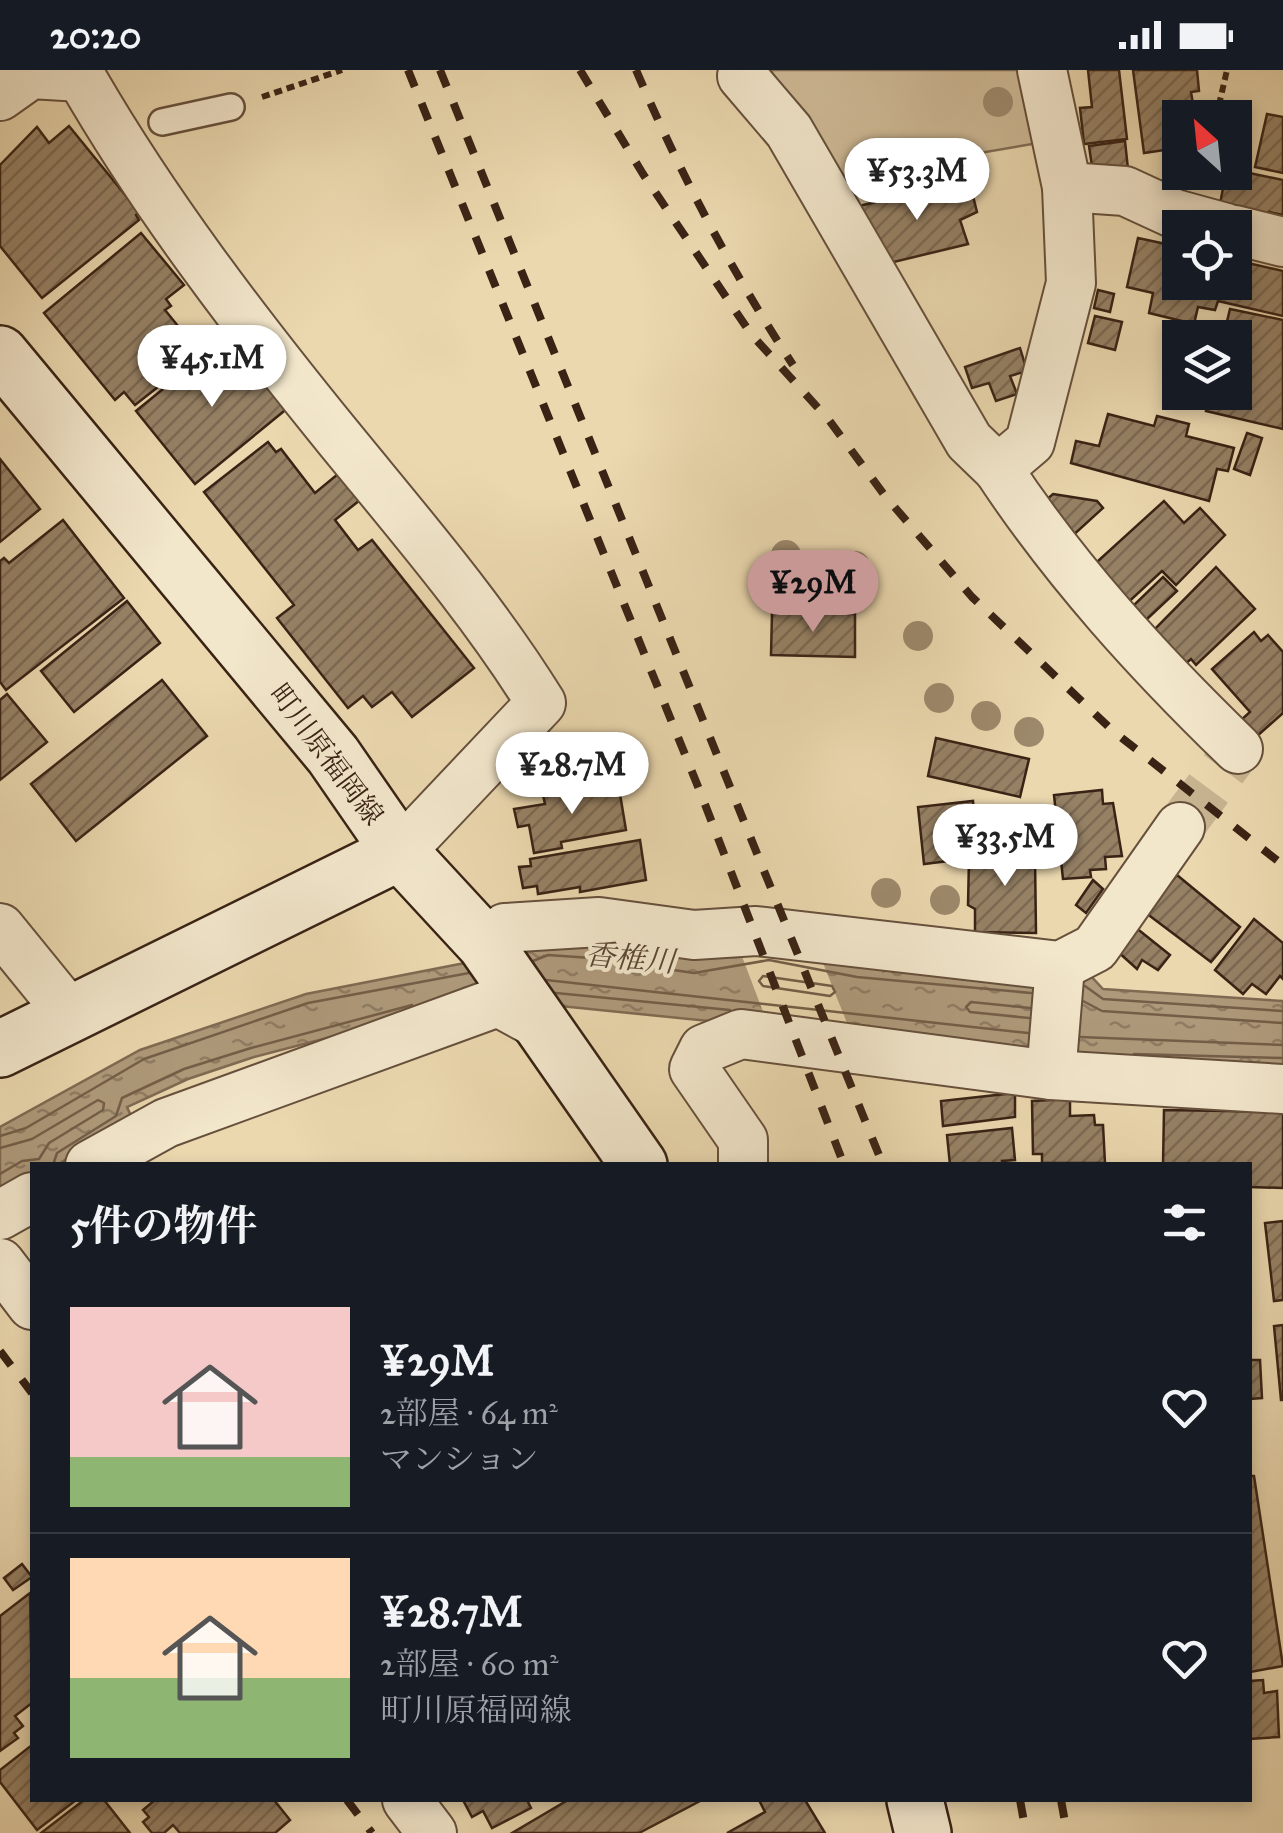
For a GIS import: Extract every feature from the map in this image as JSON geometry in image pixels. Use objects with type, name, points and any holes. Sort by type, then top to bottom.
[{"type":"main road","name":"町川原福岡線","points":[[0,354],[333,755],[400,852],[486,944],[638,1162]]},
{"type":"main road","points":[[0,1048],[400,852]]},
{"type":"main road","points":[[916,1802],[924,1833]]},
{"type":"street","points":[[998,469],[1030,442],[1070,284],[1067,187],[1042,70]]},
{"type":"street","points":[[0,96],[30,74],[82,77],[142,175],[303,393],[499,634],[542,703],[400,852]]},
{"type":"street","points":[[742,76],[788,130],[969,442],[998,469],[1040,532],[1164,678],[1238,748]]},
{"type":"street","points":[[1067,187],[1125,191],[1166,210]]},
{"type":"street","points":[[1252,234],[1283,242]]},
{"type":"street","points":[[486,944],[504,928],[598,922],[694,936],[756,932],[1060,966],[1094,948],[1180,827]]},
{"type":"street","points":[[0,928],[70,1014]]},
{"type":"street","points":[[1052,1074],[1060,966]]},
{"type":"street","points":[[95,1162],[166,1123],[498,1002],[544,1026]]},
{"type":"street","points":[[743,1162],[743,1140],[694,1069],[704,1049],[741,1034],[1052,1074],[1283,1089]]},
{"type":"street","points":[[0,1215],[30,1198]]},
{"type":"street","points":[[0,1262],[30,1303]]},
{"type":"street","points":[[409,1802],[432,1833]]},
{"type":"lane","points":[[162,122],[231,108]]},
{"type":"path","points":[[231,108],[342,70]]},
{"type":"path","points":[[1220,100],[1227,70]]},
{"type":"shaded area","points":[[771,70],[1024,70],[1044,142],[915,164],[828,196]]},
{"type":"water","name":"香椎川","points":[[543,933],[1088,973],[1103,989],[1283,1001],[1283,1068],[1126,1063],[480,998],[254,1057],[188,1079],[127,1107],[132,1118],[62,1162],[30,1162],[30,1181],[0,1200],[0,1127],[140,1050],[306,994],[475,961]]},
{"type":"pier","points":[[735,938],[813,938],[855,1043],[770,1030]]},
{"type":"building","points":[[1088,70],[1119,70],[1127,139],[1084,144],[1080,108],[1092,107]]},
{"type":"building","points":[[1133,70],[1197,70],[1199,91],[1191,92],[1192,100],[1162,100],[1162,150],[1144,153]]},
{"type":"building","points":[[1267,114],[1283,117],[1283,173],[1255,167]]},
{"type":"building","points":[[69,126],[139,212],[139,220],[42,298],[0,246],[0,165],[37,127],[49,143]]},
{"type":"building","points":[[1125,141],[1128,169],[1093,173],[1089,146]]},
{"type":"building","points":[[1252,174],[1283,180],[1283,215],[1269,212],[1267,221],[1252,217],[1252,210],[1219,209],[1223,190],[1252,190]]},
{"type":"building","points":[[969,180],[977,212],[960,220],[968,244],[873,267],[859,206]]},
{"type":"building","points":[[141,233],[184,285],[166,299],[171,306],[165,310],[178,326],[160,341],[182,368],[135,405],[124,392],[115,400],[44,313]]},
{"type":"building","points":[[1138,238],[1162,243],[1162,300],[1252,300],[1252,264],[1283,271],[1283,316],[1218,301],[1215,310],[1198,307],[1195,320],[1178,320],[1149,313],[1153,293],[1127,287]]},
{"type":"building","points":[[1098,290],[1114,294],[1110,312],[1094,308]]},
{"type":"building","points":[[1230,309],[1283,320],[1283,429],[1206,411],[1252,410],[1252,320],[1227,320]]},
{"type":"building","points":[[1095,316],[1122,322],[1115,350],[1088,343]]},
{"type":"building","points":[[222,341],[231,352],[239,346],[289,407],[195,484],[136,411]]},
{"type":"building","points":[[1020,348],[1027,371],[1010,376],[1017,394],[996,401],[989,383],[972,388],[965,367]]},
{"type":"building","points":[[1108,414],[1154,426],[1157,416],[1189,424],[1186,436],[1234,448],[1228,471],[1217,469],[1209,501],[1071,463],[1076,441],[1099,446]]},
{"type":"building","points":[[1247,433],[1262,438],[1250,475],[1234,469]]},
{"type":"building","points":[[268,442],[276,452],[281,449],[315,493],[338,474],[360,500],[335,520],[358,550],[372,540],[474,668],[412,717],[392,692],[372,707],[363,696],[348,708],[277,618],[294,605],[204,492]]},
{"type":"building","points":[[0,459],[40,509],[0,542]]},
{"type":"building","points":[[1053,494],[1097,501],[1103,508],[1069,539],[1039,506]]},
{"type":"building","points":[[1164,501],[1184,523],[1200,508],[1225,535],[1176,585],[1162,571],[1122,608],[1088,570]]},
{"type":"building","points":[[63,520],[124,598],[6,690],[0,682],[0,561],[4,558],[9,563]]},
{"type":"building","points":[[1216,567],[1255,609],[1196,665],[1191,659],[1184,665],[1145,639]]},
{"type":"building","points":[[1163,577],[1177,591],[1146,620],[1133,606]]},
{"type":"building","points":[[127,601],[160,643],[74,712],[41,671]]},
{"type":"building","points":[[772,613],[855,614],[855,657],[771,655]]},
{"type":"building","points":[[1254,632],[1261,641],[1268,635],[1283,652],[1283,713],[1256,737],[1241,720],[1250,712],[1212,669]]},
{"type":"building","points":[[162,680],[207,736],[76,841],[31,784]]},
{"type":"building","points":[[7,694],[47,742],[0,780],[0,700]]},
{"type":"building","points":[[936,738],[1029,759],[1020,797],[928,776]]},
{"type":"building","points":[[587,787],[588,793],[619,788],[626,830],[561,842],[562,848],[534,853],[529,825],[518,827],[514,809],[545,804],[543,795]]},
{"type":"building","points":[[1102,790],[1103,804],[1113,803],[1122,856],[1105,857],[1106,869],[1090,870],[1091,877],[1063,879],[1054,795]]},
{"type":"building","points":[[973,801],[977,845],[964,846],[965,859],[924,864],[918,807]]},
{"type":"building","points":[[999,836],[1029,836],[1029,858],[1035,858],[1036,933],[975,932],[975,909],[968,905],[969,859],[999,860]]},
{"type":"building","points":[[640,840],[646,880],[580,892],[580,887],[538,894],[537,886],[523,888],[519,867],[531,866],[530,859]]},
{"type":"building","points":[[1177,875],[1240,927],[1211,962],[1146,913]]},
{"type":"building","points":[[1093,880],[1103,889],[1086,913],[1076,905]]},
{"type":"building","points":[[1254,919],[1283,943],[1283,979],[1280,976],[1266,994],[1252,984],[1243,994],[1215,970]]},
{"type":"building","points":[[1135,927],[1170,955],[1158,970],[1142,960],[1137,969],[1116,950]]},
{"type":"building","points":[[1015,1093],[1015,1117],[943,1126],[941,1101]]},
{"type":"building","points":[[1070,1099],[1070,1116],[1094,1115],[1095,1125],[1103,1125],[1105,1162],[1042,1162],[1042,1154],[1033,1154],[1032,1101]]},
{"type":"building","points":[[1164,1110],[1283,1112],[1283,1188],[1252,1187],[1252,1162],[1163,1162]]},
{"type":"building","points":[[1012,1128],[1015,1160],[950,1162],[947,1135]]},
{"type":"building","points":[[1283,1221],[1283,1300],[1274,1301],[1265,1223]]},
{"type":"building","points":[[1283,1325],[1283,1400],[1281,1400],[1274,1326]]},
{"type":"building","points":[[1252,1360],[1260,1360],[1262,1398],[1252,1399]]},
{"type":"building","points":[[1252,1476],[1254,1476],[1283,1666],[1252,1672]]},
{"type":"building","points":[[22,1564],[30,1574],[13,1590],[4,1578]]},
{"type":"building","points":[[30,1593],[30,1705],[15,1716],[23,1726],[14,1733],[18,1738],[0,1751],[0,1616]]},
{"type":"building","points":[[1263,1680],[1264,1693],[1277,1691],[1279,1737],[1252,1739],[1252,1681]]},
{"type":"building","points":[[30,1747],[30,1802],[73,1802],[37,1830],[0,1782],[0,1770]]},
{"type":"building","points":[[81,1802],[106,1802],[130,1833],[41,1833]]},
{"type":"building","points":[[153,1802],[276,1802],[290,1820],[275,1833],[180,1833],[173,1825],[164,1833],[152,1833],[143,1822],[149,1817],[143,1810]]},
{"type":"building","points":[[464,1802],[528,1802],[531,1808],[492,1828],[483,1811],[472,1817]]},
{"type":"building","points":[[565,1802],[698,1802],[639,1833],[512,1833]]},
{"type":"building","points":[[760,1802],[806,1802],[825,1833],[727,1833],[765,1812]]},
{"type":"tunnel","points":[[1180,827],[1238,749]]},
{"type":"railway","points":[[408,70],[701,794],[843,1162]]},
{"type":"railway","points":[[440,70],[882,1162]]},
{"type":"railway","points":[[580,70],[643,174],[751,334],[829,420],[885,496],[972,597],[1113,731],[1283,865]]},
{"type":"railway","points":[[636,70],[708,221],[793,365]]},
{"type":"railway","points":[[0,1351],[30,1390]]},
{"type":"railway","points":[[349,1802],[372,1833]]},
{"type":"railway","points":[[1020,1802],[1026,1833]]},
{"type":"railway","points":[[1061,1802],[1067,1833]]}]
